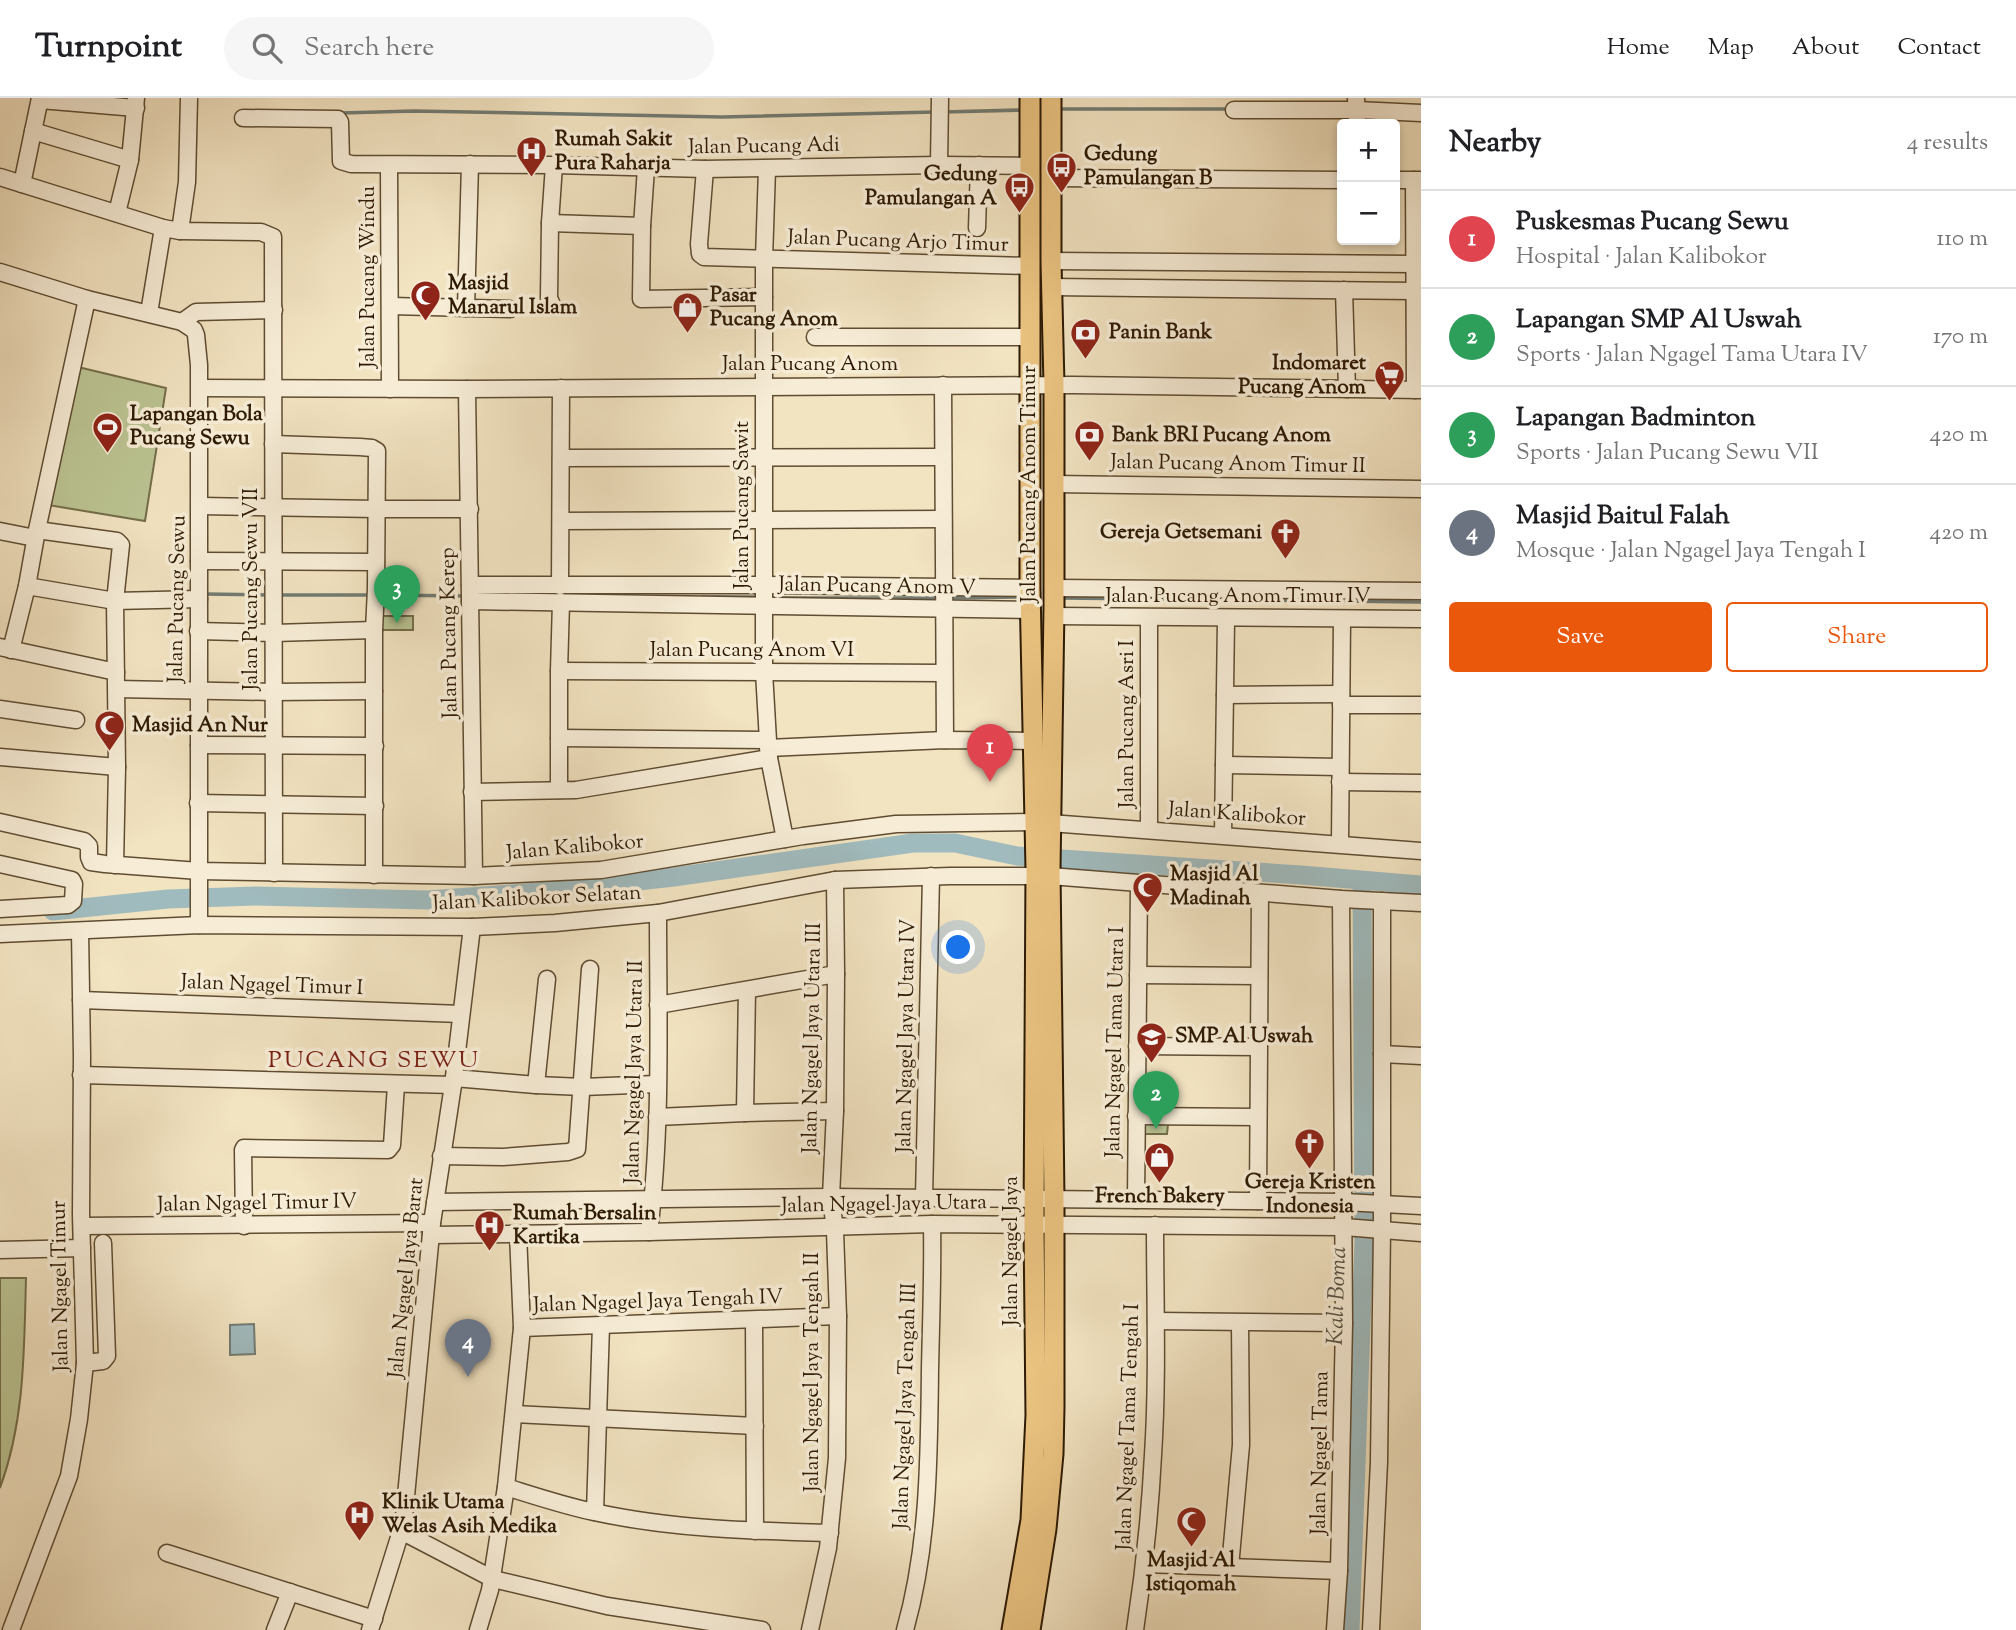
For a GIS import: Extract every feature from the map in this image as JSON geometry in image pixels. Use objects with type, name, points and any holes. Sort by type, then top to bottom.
[{"type":"main road","name":"Jalan Pucang Anom Timur","points":[[1030,105],[1030,599],[1042,695],[1043,873]]},
{"type":"main road","name":"Jalan Pucang Anom Timur","points":[[1042,831],[1033,741],[1042,695],[1054,600],[1051,106]]},
{"type":"main road","name":"Jalan Ngagel Jaya","points":[[1012,1630],[1054,1407],[1054,1199],[1043,873]]},
{"type":"main road","name":"Jalan Ngagel Jaya","points":[[1030,1630],[1046,1529],[1034,1225],[1043,873]]},
{"type":"street","points":[[0,177],[180,231],[187,182],[188,98]]},
{"type":"street","points":[[22,184],[40,99],[136,103],[130,160],[117,213]]},
{"type":"street","points":[[938,104],[939,165]]},
{"type":"street","points":[[1234,110],[1357,109],[1421,113]]},
{"type":"street","name":"Jalan Pucang Adi","points":[[243,118],[338,119],[340,158],[351,164],[705,169],[1030,166]]},
{"type":"street","points":[[33,131],[130,160]]},
{"type":"street","points":[[467,308],[470,164]]},
{"type":"street","points":[[553,307],[549,298],[554,165]]},
{"type":"street","points":[[977,228],[979,165]]},
{"type":"street","name":"Jalan Pucang Windu","points":[[389,166],[390,388]]},
{"type":"street","points":[[646,168],[640,299],[764,297]]},
{"type":"street","name":"Jalan Pucang Arjo Timur","points":[[705,169],[699,244],[700,254],[707,257],[1030,266]]},
{"type":"street","name":"Jalan Pucang Sawit","points":[[767,169],[764,259],[764,672],[768,749],[785,839]]},
{"type":"street","points":[[1051,178],[1337,180]]},
{"type":"street","points":[[1400,180],[1418,180],[1415,277],[1418,390]]},
{"type":"street","points":[[550,223],[642,226]]},
{"type":"street","points":[[149,313],[163,228]]},
{"type":"street","name":"Jalan Pucang Sewu VII","points":[[180,231],[261,232],[271,235],[274,240],[274,873]]},
{"type":"street","points":[[1051,261],[1223,263],[1415,277]]},
{"type":"street","points":[[1223,263],[1223,290]]},
{"type":"street","points":[[1244,290],[1245,264]]},
{"type":"street","points":[[0,272],[87,299],[182,322],[196,312],[274,310]]},
{"type":"street","points":[[1051,287],[1344,290],[1415,277]]},
{"type":"street","points":[[1344,290],[1347,389]]},
{"type":"street","points":[[87,299],[27,586],[6,648],[116,680],[198,691],[374,691]]},
{"type":"street","points":[[391,306],[510,309]]},
{"type":"street","name":"Jalan Pucang Sewu","points":[[182,322],[194,330],[196,335],[200,388],[199,917]]},
{"type":"street","points":[[814,337],[1030,337]]},
{"type":"street","points":[[943,385],[945,740]]},
{"type":"street","name":"Jalan Pucang Anom","points":[[200,388],[1054,385],[1418,390]]},
{"type":"street","points":[[559,790],[561,388]]},
{"type":"street","name":"Jalan Pucang Kerep","points":[[467,389],[474,876]]},
{"type":"street","points":[[273,444],[375,448],[377,453],[374,875]]},
{"type":"street","points":[[561,458],[942,457]]},
{"type":"street","name":"Jalan Pucang Anom Timur II","points":[[1054,484],[1421,489]]},
{"type":"street","points":[[201,506],[470,509]]},
{"type":"street","points":[[561,520],[943,519]]},
{"type":"street","points":[[0,531],[119,542],[121,545],[115,596],[115,865],[91,862],[89,846],[84,841],[0,822]]},
{"type":"street","points":[[199,561],[376,562]]},
{"type":"street","points":[[27,586],[115,596],[199,594]]},
{"type":"street","points":[[1054,600],[1421,591]]},
{"type":"street","name":"Jalan Pucang Anom V","points":[[470,593],[1030,599]]},
{"type":"street","name":"Jalan Pucang Anom V","points":[[764,596],[1030,599]]},
{"type":"street","name":"Jalan Pucang Anom Timur IV","points":[[1054,600],[1149,618],[1421,619]]},
{"type":"street","name":"Jalan Pucang Asri I","points":[[1149,618],[1149,830]]},
{"type":"street","points":[[1223,835],[1226,619]]},
{"type":"street","points":[[1340,844],[1342,619]]},
{"type":"street","points":[[198,631],[274,633],[374,630]]},
{"type":"street","name":"Jalan Pucang Anom VI","points":[[559,671],[944,673]]},
{"type":"street","points":[[1225,695],[1421,705]]},
{"type":"street","points":[[0,709],[76,720]]},
{"type":"street","points":[[559,738],[768,749],[945,740],[1033,741]]},
{"type":"street","points":[[199,745],[375,746]]},
{"type":"street","points":[[472,792],[576,790],[768,749]]},
{"type":"street","points":[[0,757],[117,767]]},
{"type":"street","points":[[1224,765],[1421,783]]},
{"type":"street","points":[[198,803],[375,806]]},
{"type":"street","name":"Jalan Kalibokor","points":[[115,865],[199,876],[274,873],[474,876],[601,870],[785,839],[896,824],[1042,831],[1149,830],[1421,851]]},
{"type":"street","points":[[0,864],[72,880],[74,884],[73,901],[68,905],[0,909]]},
{"type":"street","name":"Jalan Kalibokor Selatan","points":[[0,934],[80,931],[199,917],[472,927],[593,920],[658,913],[835,880],[1043,873],[1260,899],[1379,900],[1421,904]]},
{"type":"street","name":"Jalan Ngagel Jaya Utara IV","points":[[924,1198],[931,876]]},
{"type":"street","name":"Jalan Ngagel Jaya Utara III","points":[[831,1197],[835,1111],[835,880]]},
{"type":"street","name":"Jalan Ngagel Tama Utara I","points":[[1136,1200],[1139,884]]},
{"type":"street","points":[[1258,1201],[1260,899]]},
{"type":"street","name":"Jalan Ngagel Tama","points":[[1335,1630],[1349,1228],[1345,899]]},
{"type":"street","points":[[1371,1630],[1380,1462],[1379,1203],[1382,1054],[1379,900]]},
{"type":"street","name":"Jalan Ngagel Jaya Utara II","points":[[649,1232],[657,1117],[658,913]]},
{"type":"street","name":"Jalan Ngagel Jaya Barat","points":[[372,1624],[401,1531],[435,1202],[472,927]]},
{"type":"street","name":"Jalan Ngagel Timur","points":[[11,1630],[69,1476],[85,1363],[80,931]]},
{"type":"street","points":[[441,1156],[503,1157],[575,1150],[579,1147],[590,969]]},
{"type":"street","points":[[658,1005],[836,974]]},
{"type":"street","points":[[1138,975],[1259,976]]},
{"type":"street","points":[[536,1085],[547,979]]},
{"type":"street","points":[[745,1113],[747,990]]},
{"type":"street","name":"Jalan Ngagel Timur I","points":[[81,1000],[461,1014]]},
{"type":"street","points":[[1137,1046],[1258,1047]]},
{"type":"street","points":[[1382,1054],[1421,1056]]},
{"type":"street","points":[[81,1075],[396,1085],[453,1082],[583,1087],[657,1084]]},
{"type":"street","points":[[243,1226],[244,1148],[388,1150],[391,1145],[396,1085]]},
{"type":"street","points":[[657,1117],[835,1111]]},
{"type":"street","points":[[1136,1116],[1258,1117]]},
{"type":"street","name":"Jalan Ngagel Jaya Utara","points":[[435,1202],[831,1197],[1258,1201],[1421,1206]]},
{"type":"street","name":"Jalan Ngagel Jaya Tengah II","points":[[810,1630],[830,1533],[837,1458],[838,1316],[831,1197]]},
{"type":"street","name":"Jalan Ngagel Jaya Utara","points":[[432,1229],[518,1234],[932,1224],[1349,1228],[1421,1233]]},
{"type":"street","name":"Jalan Ngagel Jaya Tengah III","points":[[905,1630],[922,1552],[929,1460],[932,1224]]},
{"type":"street","name":"Jalan Ngagel Tama Tengah I","points":[[1135,1630],[1145,1564],[1154,1448],[1155,1225]]},
{"type":"street","name":"Jalan Ngagel Timur IV","points":[[82,1226],[432,1229]]},
{"type":"street","points":[[478,1630],[493,1580],[514,1414],[522,1328],[518,1234]]},
{"type":"street","points":[[85,1363],[103,1361],[107,1356],[103,1243]]},
{"type":"street","points":[[0,1250],[82,1248]]},
{"type":"street","name":"Jalan Ngagel Jaya Tengah IV","points":[[522,1328],[838,1316]]},
{"type":"street","points":[[754,1320],[755,1531]]},
{"type":"street","points":[[1156,1321],[1344,1323]]},
{"type":"street","points":[[1230,1566],[1241,1450],[1240,1323]]},
{"type":"street","points":[[595,1512],[600,1325]]},
{"type":"street","points":[[514,1414],[755,1426]]},
{"type":"street","points":[[506,1488],[595,1512],[674,1525],[830,1533]]},
{"type":"street","points":[[401,1531],[493,1580],[607,1606],[762,1630]]},
{"type":"street","points":[[167,1553],[290,1592],[372,1624]]},
{"type":"street","points":[[1145,1564],[1339,1571]]},
{"type":"street","points":[[275,1630],[290,1592]]},
{"type":"green space","name":"Lapangan Bola Pucang Sewu","points":[[78,367],[166,388],[145,521],[48,505]]},
{"type":"green space","points":[[381,616],[413,616],[413,630],[381,630]]},
{"type":"green space","points":[[1144,1123],[1168,1124],[1167,1134],[1144,1134]]},
{"type":"green space","points":[[0,1278],[26,1278],[19,1411],[0,1488]]},
{"type":"water","points":[[254,1324],[255,1354],[230,1355],[230,1325]]},
{"type":"waterway","points":[[1059,109],[1229,109]]},
{"type":"waterway","points":[[943,112],[1023,110]]},
{"type":"waterway","points":[[341,113],[414,111],[722,117],[935,112]]},
{"type":"waterway","points":[[205,594],[267,595]]},
{"type":"waterway","points":[[279,595],[372,595]]},
{"type":"waterway","points":[[380,595],[467,596]]},
{"type":"waterway","points":[[702,597],[761,597]]},
{"type":"waterway","points":[[951,598],[1023,597]]},
{"type":"waterway","points":[[769,598],[939,598]]},
{"type":"waterway","points":[[1059,598],[1421,602]]},
{"type":"waterway","points":[[53,911],[168,899],[255,896],[428,900],[538,892],[674,877],[913,843],[955,843],[1017,856],[1421,885]]},
{"type":"waterway","name":"Kali Boma","points":[[1350,1630],[1364,1243],[1362,882]]},
{"type":"place","name":"Rumah Sakit Pura Raharja","points":[[532,179]]},
{"type":"place","name":"Gedung Pamulangan B","points":[[1061,194]]},
{"type":"place","name":"Gedung Pamulangan A","points":[[1020,214]]},
{"type":"place","name":"Masjid Manarul Islam","points":[[425,323]]},
{"type":"place","name":"Pasar Pucang Anom","points":[[687,335]]},
{"type":"place","name":"Panin Bank","points":[[1086,360]]},
{"type":"place","name":"Indomaret Pucang Anom","points":[[1389,403]]},
{"type":"place","name":"Lapangan Bola Pucang Sewu","points":[[107,454]]},
{"type":"place","name":"Bank BRI Pucang Anom","points":[[1089,463]]},
{"type":"place","name":"Gereja Getsemani","points":[[1285,560]]},
{"type":"place","name":"Lapangan Badminton","points":[[397,623]]},
{"type":"place","name":"Masjid An Nur","points":[[109,753]]},
{"type":"place","name":"Puskesmas Pucang Sewu","points":[[990,782]]},
{"type":"place","name":"Masjid Al Madinah","points":[[1147,914]]},
{"type":"place","name":"SMP Al Uswah","points":[[1152,1064]]},
{"type":"place","name":"Lapangan SMP Al Uswah","points":[[1156,1129]]},
{"type":"place","name":"Gereja Kristen Indonesia","points":[[1310,1170]]},
{"type":"place","name":"French Bakery","points":[[1160,1184]]},
{"type":"place","name":"Rumah Bersalin Kartika","points":[[490,1253]]},
{"type":"place","name":"Masjid Baitul Falah","points":[[468,1377]]},
{"type":"place","name":"Klinik Utama Welas Asih Medika","points":[[359,1542]]},
{"type":"place","name":"Masjid Al Istiqomah","points":[[1191,1548]]},
{"type":"district","name":"PUCANG SEWU","points":[[374,1061]]}]
